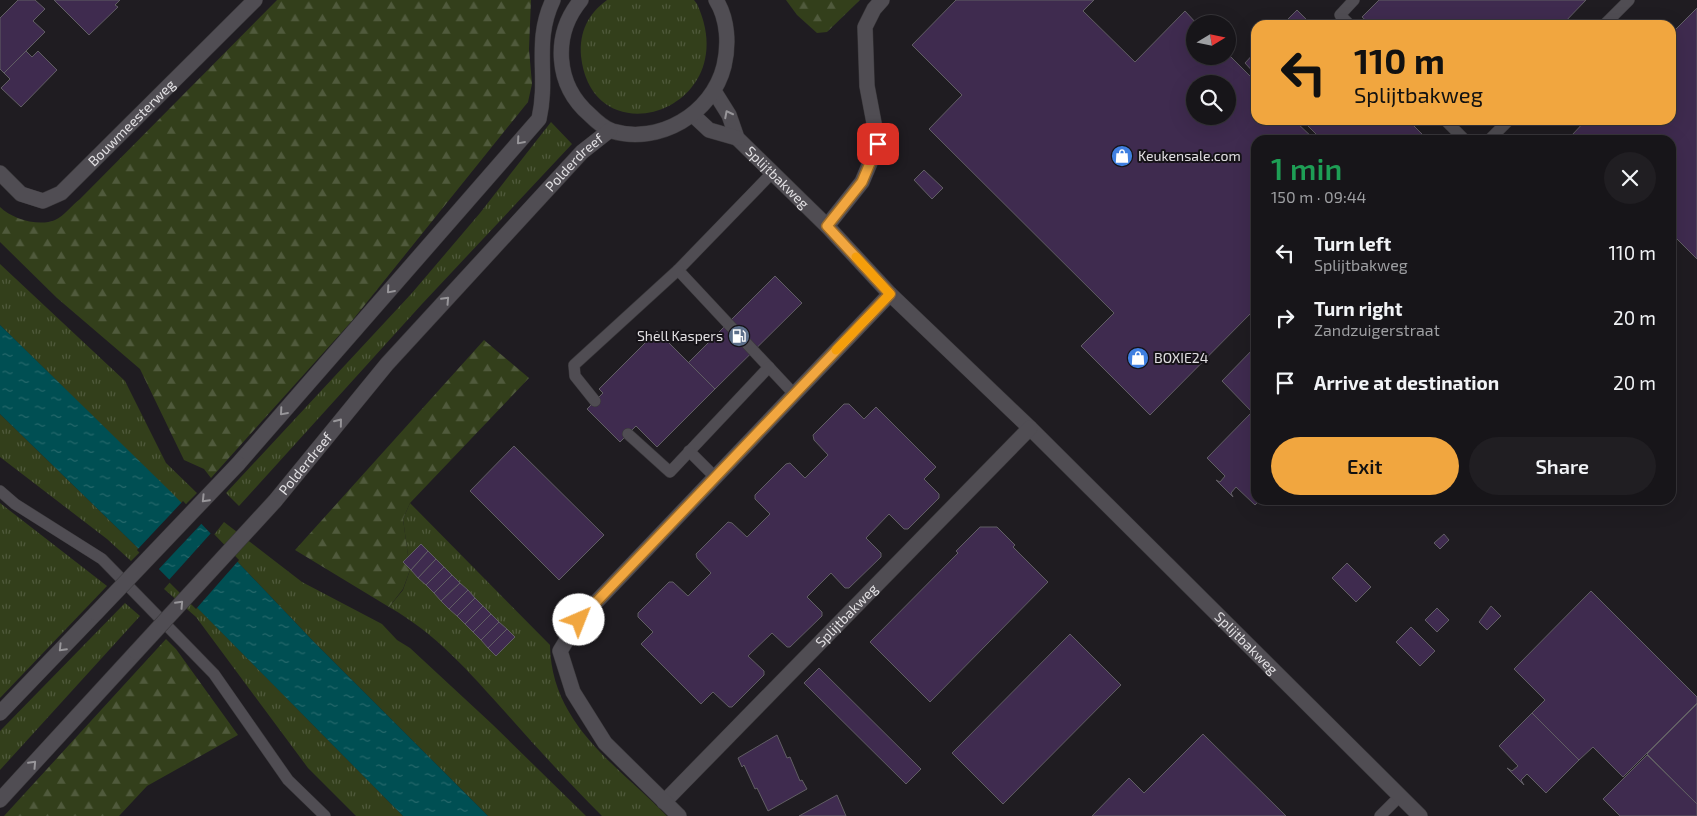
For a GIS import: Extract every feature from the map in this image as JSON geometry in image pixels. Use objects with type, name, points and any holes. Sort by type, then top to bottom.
[{"type":"street","name":"Bouwmeesterweg","points":[[0,173],[21,194],[43,200],[62,193],[255,0]]},
{"type":"street","points":[[0,713],[238,464],[539,120],[544,100],[542,34],[546,15],[553,0]]},
{"type":"street","points":[[557,0],[570,15]]},
{"type":"street","points":[[581,0],[570,15],[560,47],[565,81],[572,96],[583,109],[610,130],[631,134],[653,133],[674,126],[693,115],[714,92],[722,75],[727,48],[725,21],[718,1]]},
{"type":"street","points":[[827,226],[862,182],[878,144],[867,86],[865,27],[874,9],[882,0]]},
{"type":"street","name":"Splijtbakweg","points":[[714,92],[729,115],[737,138],[772,174],[827,226],[890,294],[1030,428],[1420,816]]},
{"type":"street","name":"Splijtbakweg","points":[[693,115],[709,130],[737,138]]},
{"type":"street","name":"Polderdreef","points":[[0,800],[275,501],[394,357],[582,152],[610,130]]},
{"type":"street","points":[[679,816],[605,743],[573,692],[560,651],[579,620],[890,294]]},
{"type":"street","name":"Splijtbakweg","points":[[664,802],[1030,428]]},
{"type":"lane","points":[[1345,20],[1340,15],[1354,0]]},
{"type":"lane","points":[[1609,20],[1630,0]]},
{"type":"lane","points":[[1450,125],[1460,135]]},
{"type":"lane","points":[[1494,135],[1504,125]]},
{"type":"lane","points":[[595,401],[575,376],[574,365],[678,270],[772,174]]},
{"type":"lane","points":[[678,270],[794,394]]},
{"type":"lane","points":[[628,434],[670,472],[769,367]]},
{"type":"lane","points":[[689,451],[715,477]]},
{"type":"lane","points":[[0,491],[15,504],[102,559],[214,674],[288,780],[325,816]]},
{"type":"lane","points":[[1380,816],[1400,796]]},
{"type":"green space","points":[[277,0],[531,0],[529,49],[532,84],[528,102],[351,322],[211,478],[204,469],[184,460],[140,369],[57,298],[0,242],[0,207],[11,215],[26,221],[49,222],[62,216]]},
{"type":"green space","points":[[607,0],[694,0],[697,4],[707,41],[701,72],[685,95],[662,109],[635,114],[611,107],[591,88],[581,56],[583,31],[595,11]]},
{"type":"green space","points":[[786,0],[860,0],[827,32],[817,33],[797,15]]},
{"type":"green space","points":[[551,122],[572,144],[422,304],[239,506],[226,493],[412,293],[480,213]]},
{"type":"green space","points":[[0,264],[125,381],[166,463],[197,493],[184,506],[0,325]]},
{"type":"green space","points":[[484,340],[529,378],[410,503],[403,519],[410,570],[403,589],[389,607],[295,550]]},
{"type":"green space","points":[[0,414],[141,551],[131,561],[107,539],[0,457]]},
{"type":"green space","points":[[0,503],[107,586],[0,698]]},
{"type":"green space","points":[[410,503],[550,645],[553,673],[562,698],[574,720],[608,760],[667,816],[602,816],[452,655],[423,630],[389,607],[403,590],[410,570],[403,519]]},
{"type":"green space","points":[[224,522],[302,582],[382,624],[397,640],[410,648],[492,724],[586,816],[488,816],[313,641],[213,536]]},
{"type":"green space","points":[[171,581],[403,816],[356,816],[308,768],[196,617],[164,589]]},
{"type":"green space","points":[[125,603],[140,616],[0,770],[0,731]]},
{"type":"green space","points":[[166,639],[176,649],[238,735],[147,786],[119,816],[4,816]]},
{"type":"water","points":[[0,325],[173,494],[313,641],[488,816],[403,816],[141,551],[0,414]]},
{"type":"pier","points":[[183,501],[203,522],[157,571],[137,550]]},
{"type":"pier","points":[[212,532],[239,560],[196,609],[168,581]]},
{"type":"building","points":[[18,0],[35,0],[45,9],[33,21],[45,32],[4,73],[0,69],[0,18]]},
{"type":"building","points":[[54,0],[120,0],[115,5],[118,7],[89,35]]},
{"type":"building","points":[[956,0],[1094,0],[1083,11],[1135,62],[1185,11],[1189,15],[1186,15],[1186,65],[1236,65],[1236,62],[1251,77],[1251,125],[1299,125],[1310,135],[1251,135],[1251,313],[1150,415],[1081,346],[1114,313],[929,129],[962,95],[912,45]]},
{"type":"building","points":[[1379,0],[1586,0],[1567,20],[1365,20],[1362,17]]},
{"type":"building","points":[[1697,8],[1697,259],[1676,238],[1676,135],[1572,135],[1581,125],[1676,125],[1676,29]]},
{"type":"building","points":[[1297,10],[1307,20],[1287,20]]},
{"type":"building","points":[[26,51],[32,57],[38,51],[57,70],[21,107],[1,88],[10,79],[4,73]]},
{"type":"building","points":[[1251,56],[1251,70],[1245,63]]},
{"type":"building","points":[[1307,125],[1413,125],[1423,135],[1317,135]]},
{"type":"building","points":[[924,170],[943,188],[932,199],[914,180]]},
{"type":"building","points":[[775,276],[802,303],[715,389],[688,363]]},
{"type":"building","points":[[657,331],[715,389],[657,447],[636,426],[620,442],[587,409],[603,393],[599,389]]},
{"type":"building","points":[[1251,351],[1251,411],[1222,381]]},
{"type":"building","points":[[844,404],[849,404],[864,419],[876,407],[936,467],[924,479],[939,494],[939,498],[908,529],[904,529],[889,514],[866,538],[881,553],[881,557],[849,588],[845,588],[831,573],[807,597],[822,612],[822,616],[790,647],[787,647],[772,633],[748,656],[764,671],[764,675],[732,707],[729,707],[713,692],[701,704],[641,644],[653,632],[638,617],[638,613],[669,582],[673,582],[688,596],[711,573],[697,558],[696,554],[728,522],[732,523],[747,537],[770,514],[755,499],[755,495],[786,464],[790,463],[805,478],[828,455],[814,440],[813,435]]},
{"type":"building","points":[[1251,413],[1251,501],[1236,487],[1231,493],[1233,497],[1216,480],[1220,482],[1225,476],[1207,458]]},
{"type":"building","points":[[514,446],[604,535],[559,580],[470,491]]},
{"type":"building","points":[[980,527],[997,527],[1015,545],[1013,547],[1048,582],[930,702],[870,642],[958,553],[956,551]]},
{"type":"building","points":[[1444,534],[1449,540],[1440,549],[1434,543]]},
{"type":"building","points":[[421,544],[428,551],[411,570],[403,562]]},
{"type":"building","points":[[428,551],[436,559],[418,578],[411,570]]},
{"type":"building","points":[[436,559],[444,567],[426,585],[418,578]]},
{"type":"building","points":[[1347,563],[1371,587],[1356,602],[1332,578]]},
{"type":"building","points":[[444,567],[452,575],[434,593],[426,585]]},
{"type":"building","points":[[452,575],[460,583],[441,601],[434,593]]},
{"type":"building","points":[[460,583],[468,590],[449,609],[441,601]]},
{"type":"building","points":[[468,590],[475,598],[457,616],[449,609]]},
{"type":"building","points":[[1591,591],[1697,697],[1697,703],[1623,777],[1593,747],[1579,760],[1532,713],[1545,700],[1514,669]]},
{"type":"building","points":[[475,598],[483,606],[465,624],[457,616]]},
{"type":"building","points":[[483,606],[491,614],[473,632],[465,624]]},
{"type":"building","points":[[1491,606],[1501,616],[1487,630],[1479,622]]},
{"type":"building","points":[[1437,608],[1449,620],[1437,632],[1425,620]]},
{"type":"building","points":[[491,614],[499,622],[481,640],[473,632]]},
{"type":"building","points":[[499,622],[507,629],[488,648],[481,640]]},
{"type":"building","points":[[1411,627],[1435,651],[1420,666],[1396,642]]},
{"type":"building","points":[[507,629],[515,637],[496,656],[488,648]]},
{"type":"building","points":[[1070,634],[1121,685],[1003,804],[952,753]]},
{"type":"building","points":[[819,668],[921,769],[906,784],[804,683]]},
{"type":"building","points":[[1697,704],[1697,804],[1647,754]]},
{"type":"building","points":[[1532,713],[1579,760],[1546,793],[1527,774],[1521,780],[1524,785],[1507,768],[1512,771],[1518,766],[1499,746]]},
{"type":"building","points":[[1203,734],[1286,816],[1092,816],[1129,778],[1144,793]]},
{"type":"building","points":[[777,735],[787,758],[790,757],[800,781],[802,780],[807,789],[768,811],[744,765],[742,767],[738,758]]},
{"type":"building","points":[[1647,755],[1697,804],[1697,816],[1620,816],[1603,799]]},
{"type":"building","points":[[837,795],[846,816],[799,816]]},
{"type":"slow traffic","points":[[836,350],[890,294],[856,257]]},
{"type":"place","name":"Keukensale.com","points":[[1122,156]]},
{"type":"place","name":"Shell Kaspers","points":[[739,336]]},
{"type":"place","name":"BOXIE24","points":[[1138,358]]},
{"type":"route","points":[[579,620],[890,294],[827,226],[862,182],[878,144]]}]
